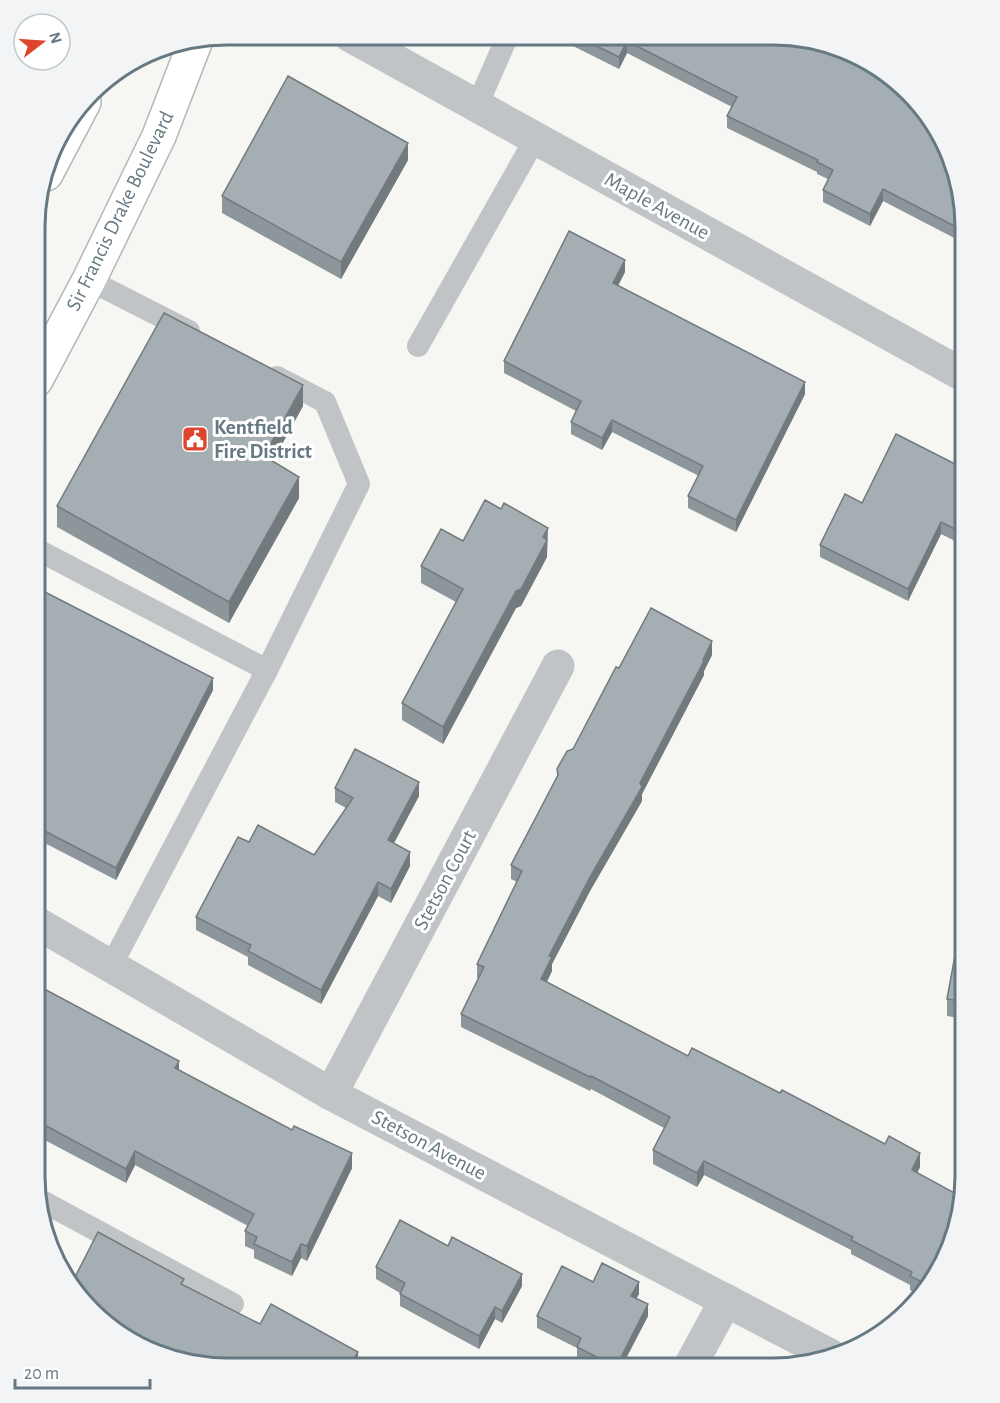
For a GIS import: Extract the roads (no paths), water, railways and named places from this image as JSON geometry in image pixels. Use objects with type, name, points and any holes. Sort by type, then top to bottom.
[{"type":"main road","name":"Sir Francis Drake Boulevard","points":[[45,363],[89,280],[159,136],[193,49]]},
{"type":"street","name":"Maple Avenue","points":[[367,45],[955,370]]},
{"type":"street","name":"Stetson Court","points":[[331,1094],[558,666]]},
{"type":"street","name":"Stetson Avenue","points":[[45,928],[331,1094],[823,1351]]},
{"type":"street","points":[[694,1358],[726,1300]]},
{"type":"lane","points":[[477,106],[504,45]]},
{"type":"lane","points":[[418,346],[535,139]]},
{"type":"lane","points":[[89,280],[212,344]]},
{"type":"lane","points":[[111,966],[267,670],[358,484],[325,402],[263,370]]},
{"type":"lane","points":[[45,554],[267,670]]},
{"type":"lane","points":[[47,1204],[233,1304]]},
{"type":"place","name":"Kentfield Fire District","points":[[195,439]]}]
